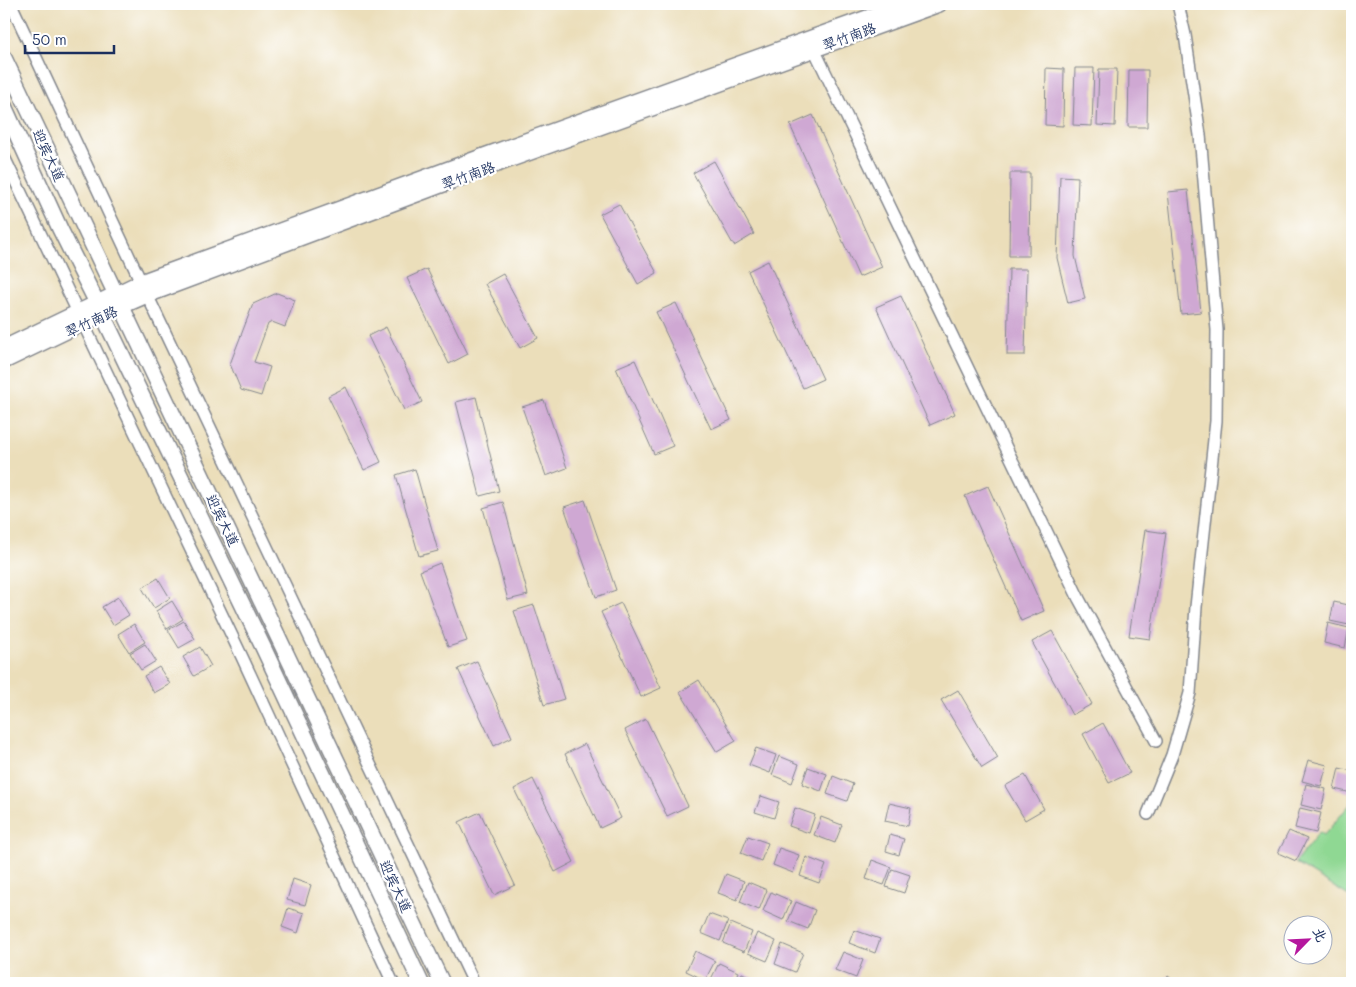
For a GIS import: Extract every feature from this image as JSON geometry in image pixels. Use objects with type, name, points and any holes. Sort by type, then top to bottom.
[{"type":"main road","name":"翠竹南路","points":[[4,361],[81,318],[144,289],[487,155],[906,4]]},
{"type":"main road","name":"翠竹南路","points":[[144,289],[507,161],[939,4]]},
{"type":"main road","name":"迎宾大道","points":[[4,58],[442,983]]},
{"type":"main road","name":"迎宾大道","points":[[4,106],[60,229],[258,638],[420,983]]},
{"type":"main road","name":"翠竹南路","points":[[4,348],[81,318]]},
{"type":"street","points":[[11,4],[144,289],[474,983]]},
{"type":"street","points":[[1148,814],[1172,755],[1190,693],[1196,607],[1216,420],[1217,330],[1200,135],[1185,35],[1178,4]]},
{"type":"street","points":[[814,49],[1079,599],[1156,741]]},
{"type":"street","points":[[4,157],[238,648],[392,983]]},
{"type":"green space","points":[[1352,802],[1352,898],[1295,863],[1319,832],[1324,835]]},
{"type":"building","points":[[1046,68],[1064,69],[1063,126],[1045,125]]},
{"type":"building","points":[[1075,68],[1094,68],[1092,126],[1073,125]]},
{"type":"building","points":[[1099,69],[1117,69],[1115,126],[1097,125]]},
{"type":"building","points":[[1129,70],[1148,70],[1147,127],[1128,127]]},
{"type":"building","points":[[813,115],[882,267],[859,277],[790,125]]},
{"type":"building","points":[[714,161],[754,234],[734,246],[693,173]]},
{"type":"building","points":[[1010,173],[1030,173],[1029,256],[1009,256]]},
{"type":"building","points":[[1060,176],[1078,177],[1075,256],[1085,299],[1068,303],[1057,258]]},
{"type":"building","points":[[1188,190],[1201,312],[1181,314],[1168,192]]},
{"type":"building","points":[[619,204],[657,273],[638,284],[600,214]]},
{"type":"building","points":[[768,261],[823,379],[803,388],[748,271]]},
{"type":"building","points":[[427,269],[468,354],[449,364],[407,278]]},
{"type":"building","points":[[1009,269],[1027,269],[1025,355],[1007,355]]},
{"type":"building","points":[[503,274],[538,338],[520,348],[485,284]]},
{"type":"building","points":[[277,293],[295,300],[285,327],[272,322],[268,324],[254,362],[270,367],[261,396],[241,390],[230,364],[253,304]]},
{"type":"building","points":[[901,296],[955,414],[930,425],[876,307]]},
{"type":"building","points":[[676,303],[731,420],[711,429],[656,312]]},
{"type":"building","points":[[386,327],[422,402],[404,410],[368,336]]},
{"type":"building","points":[[635,360],[673,446],[654,454],[616,368]]},
{"type":"building","points":[[346,387],[381,462],[364,470],[328,396]]},
{"type":"building","points":[[476,397],[499,491],[480,496],[456,402]]},
{"type":"building","points":[[544,400],[567,468],[546,476],[522,407]]},
{"type":"building","points":[[415,469],[438,551],[419,556],[396,475]]},
{"type":"building","points":[[988,486],[1044,611],[1021,621],[965,496]]},
{"type":"building","points":[[585,500],[616,590],[596,597],[564,507]]},
{"type":"building","points":[[503,502],[528,595],[508,600],[483,508]]},
{"type":"building","points":[[1145,530],[1166,533],[1150,639],[1129,636]]},
{"type":"building","points":[[440,563],[467,641],[448,647],[420,571]]},
{"type":"building","points":[[158,578],[170,598],[154,608],[142,588]]},
{"type":"building","points":[[118,597],[129,615],[113,625],[102,607]]},
{"type":"building","points":[[172,601],[183,619],[167,629],[156,611]]},
{"type":"building","points":[[1334,602],[1352,606],[1349,625],[1330,621]]},
{"type":"building","points":[[621,603],[661,688],[641,697],[601,612]]},
{"type":"building","points":[[534,605],[564,699],[544,705],[514,611]]},
{"type":"building","points":[[184,621],[195,639],[179,648],[168,630]]},
{"type":"building","points":[[1328,623],[1349,628],[1345,648],[1324,643]]},
{"type":"building","points":[[134,624],[145,642],[129,652],[118,634]]},
{"type":"building","points":[[1052,631],[1092,704],[1072,715],[1032,642]]},
{"type":"building","points":[[145,644],[156,661],[141,670],[130,653]]},
{"type":"building","points":[[200,647],[211,666],[194,676],[183,657]]},
{"type":"building","points":[[477,661],[512,737],[494,746],[458,669]]},
{"type":"building","points":[[159,667],[170,684],[154,693],[144,676]]},
{"type":"building","points":[[699,680],[736,741],[717,752],[680,692]]},
{"type":"building","points":[[958,690],[998,758],[982,768],[941,700]]},
{"type":"building","points":[[646,719],[688,806],[667,816],[625,730]]},
{"type":"building","points":[[1103,723],[1130,773],[1109,783],[1083,734]]},
{"type":"building","points":[[585,744],[621,818],[600,828],[565,754]]},
{"type":"building","points":[[756,748],[776,755],[770,773],[749,765]]},
{"type":"building","points":[[779,756],[799,764],[792,783],[772,775]]},
{"type":"building","points":[[1308,760],[1327,765],[1321,786],[1302,781]]},
{"type":"building","points":[[808,767],[827,774],[821,791],[802,784]]},
{"type":"building","points":[[1339,768],[1352,771],[1352,793],[1334,789]]},
{"type":"building","points":[[1025,775],[1044,809],[1025,820],[1005,786]]},
{"type":"building","points":[[833,776],[853,784],[847,801],[827,794]]},
{"type":"building","points":[[533,779],[574,862],[555,872],[514,789]]},
{"type":"building","points":[[1306,784],[1326,789],[1321,810],[1301,805]]},
{"type":"building","points":[[761,796],[779,802],[774,818],[755,812]]},
{"type":"building","points":[[889,803],[911,808],[908,826],[885,821]]},
{"type":"building","points":[[795,808],[815,815],[809,833],[789,826]]},
{"type":"building","points":[[1300,808],[1321,813],[1316,833],[1295,828]]},
{"type":"building","points":[[480,812],[515,885],[494,895],[459,822]]},
{"type":"building","points":[[821,817],[842,825],[835,843],[814,835]]},
{"type":"building","points":[[1289,831],[1307,839],[1296,861],[1278,853]]},
{"type":"building","points":[[890,835],[904,839],[899,855],[886,851]]},
{"type":"building","points":[[748,836],[768,843],[761,861],[741,853]]},
{"type":"building","points":[[779,848],[799,855],[793,873],[773,865]]},
{"type":"building","points":[[806,857],[826,865],[819,883],[800,876]]},
{"type":"building","points":[[872,860],[891,867],[884,885],[866,879]]},
{"type":"building","points":[[892,869],[910,875],[904,893],[886,887]]},
{"type":"building","points":[[726,874],[744,881],[737,900],[718,893]]},
{"type":"building","points":[[293,879],[311,885],[305,905],[287,900]]},
{"type":"building","points":[[748,882],[767,890],[759,910],[740,902]]},
{"type":"building","points":[[771,892],[791,901],[783,920],[763,911]]},
{"type":"building","points":[[796,902],[815,910],[808,929],[788,921]]},
{"type":"building","points":[[288,908],[304,913],[298,933],[282,927]]},
{"type":"building","points":[[709,914],[728,921],[720,941],[701,933]]},
{"type":"building","points":[[731,923],[752,932],[744,952],[723,943]]},
{"type":"building","points":[[854,930],[880,939],[875,953],[849,943]]},
{"type":"building","points":[[757,933],[776,941],[767,961],[748,953]]},
{"type":"building","points":[[782,944],[803,953],[795,972],[775,964]]},
{"type":"building","points":[[695,951],[715,961],[705,980],[686,971]]},
{"type":"building","points":[[843,952],[863,960],[856,978],[835,970]]},
{"type":"building","points":[[719,963],[738,972],[733,983],[714,983],[710,981]]},
{"type":"building","points":[[742,973],[764,983],[737,983]]},
{"type":"building","points":[[1168,976],[1177,983],[1162,983]]}]
